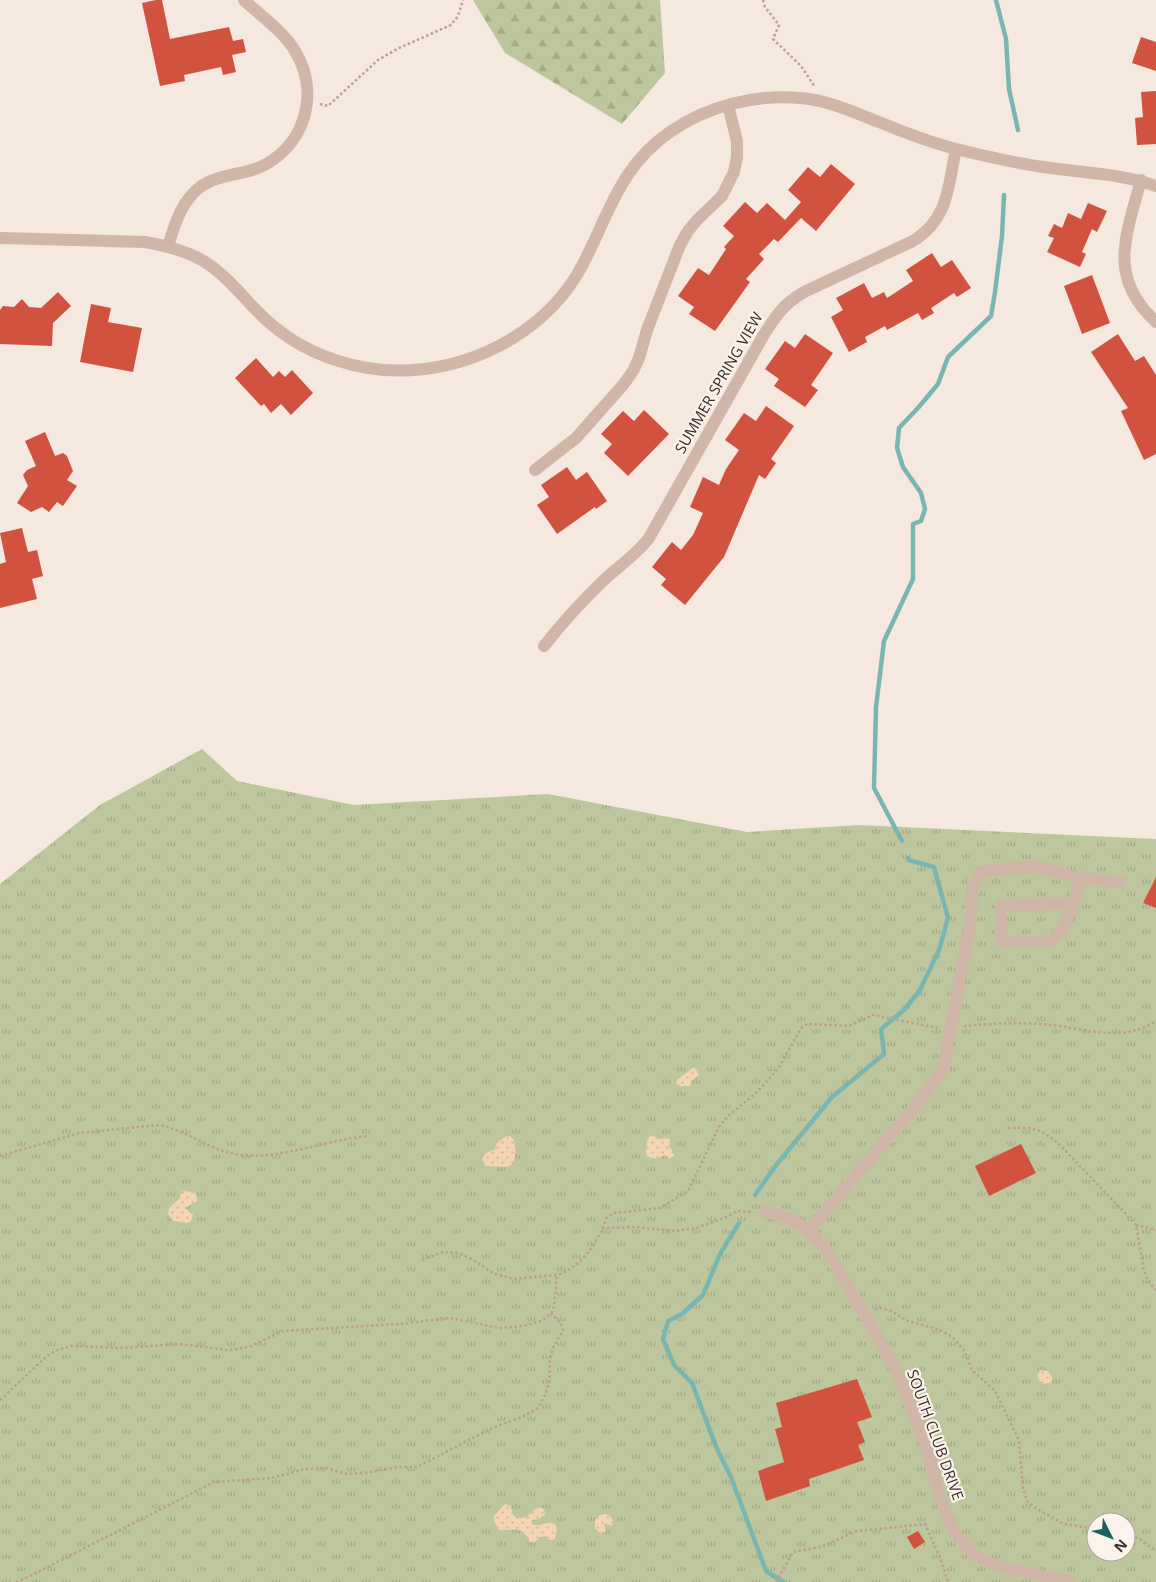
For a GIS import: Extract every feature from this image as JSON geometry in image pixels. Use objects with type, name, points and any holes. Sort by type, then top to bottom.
[{"type":"street","points":[[168,246],[175,223],[191,196],[204,184],[218,178],[254,170],[268,163],[284,152],[295,138],[304,120],[308,102],[308,84],[295,51],[244,0]]},
{"type":"street","points":[[0,238],[145,242],[168,246],[194,256],[211,266],[226,278],[257,312],[273,326],[289,338],[312,350],[332,359],[348,363],[380,369],[413,370],[438,367],[490,351],[535,323],[557,303],[571,285],[583,264],[612,200],[635,165],[668,133],[707,111],[728,105],[754,99],[777,97],[827,102],[922,139],[956,148],[1047,168],[1141,180],[1156,186]]},
{"type":"street","points":[[535,470],[576,438],[623,385],[636,365],[647,330],[680,245],[696,220],[722,196],[734,172],[737,157],[737,141],[728,105]]},
{"type":"street","name":"SUMMER SPRING VIEW","points":[[544,646],[578,605],[641,549],[649,538],[762,338],[780,311],[790,301],[804,292],[913,241],[924,234],[934,224],[945,202],[956,148]]},
{"type":"street","points":[[1141,180],[1124,248],[1124,263],[1127,280],[1134,296],[1156,322]]},
{"type":"street","points":[[808,1231],[908,1115],[944,1070],[970,926],[973,884],[984,871],[1036,866],[1081,878],[1120,882]]},
{"type":"street","points":[[1074,904],[1001,906],[1001,942],[1049,942],[1062,931],[1074,904],[1081,878]]},
{"type":"street","name":"SOUTH CLUB DRIVE","points":[[765,1212],[780,1214],[790,1218],[817,1238],[826,1249],[899,1378],[927,1451],[948,1519],[964,1545],[975,1555],[991,1563],[1025,1573],[1070,1582]]},
{"type":"path","points":[[308,102],[328,106],[378,60],[398,48],[451,25],[458,16],[463,0]]},
{"type":"path","points":[[763,0],[765,7],[779,25],[773,39],[801,66],[827,102]]},
{"type":"path","points":[[422,1260],[443,1252],[458,1253],[470,1258],[493,1273],[513,1279],[557,1275],[573,1268],[591,1250],[607,1217],[615,1213],[660,1208],[688,1191],[719,1127],[727,1117],[757,1092],[778,1069],[801,1028],[807,1024],[849,1026],[873,1015],[942,1029],[966,1026],[1042,1024],[1118,1034],[1148,1026],[1156,1020]]},
{"type":"path","points":[[0,1156],[79,1133],[159,1125],[169,1127],[211,1147],[236,1154],[274,1154],[351,1137],[369,1136]]},
{"type":"path","points":[[1008,1128],[1029,1128],[1041,1131],[1057,1142],[1136,1225],[1156,1230]]},
{"type":"path","points":[[602,1228],[632,1227],[675,1231],[696,1228],[727,1217],[737,1211]]},
{"type":"path","points":[[1136,1225],[1144,1271],[1148,1282],[1156,1290]]},
{"type":"path","points":[[0,1400],[47,1356],[55,1351],[71,1346],[120,1348],[180,1344],[227,1350],[250,1346],[283,1331],[399,1324],[450,1318],[499,1328],[523,1326],[541,1321],[551,1314],[554,1307],[557,1275]]},
{"type":"path","points":[[874,1310],[880,1308],[889,1310],[908,1321],[941,1330],[953,1338],[964,1350],[972,1370],[995,1391],[1019,1440],[1024,1488],[1028,1501],[1037,1509],[1064,1524],[1086,1527]]},
{"type":"path","points":[[16,1582],[214,1482],[272,1478],[305,1468],[326,1468],[347,1474],[364,1474],[399,1467],[417,1467],[492,1428],[522,1417],[538,1408],[549,1383],[550,1360],[562,1330],[560,1323],[551,1314]]},
{"type":"path","points":[[776,1582],[793,1552],[821,1547],[857,1531],[925,1524],[941,1560],[948,1582]]},
{"type":"path","points":[[1136,1538],[1156,1551]]},
{"type":"green space","points":[[473,0],[660,0],[665,73],[622,124],[505,53]]},
{"type":"green space","points":[[202,749],[237,781],[354,805],[548,794],[747,832],[859,825],[1156,839],[1156,1582],[0,1582],[0,884],[100,805]]},
{"type":"sand","points":[[695,1068],[699,1075],[691,1081],[690,1086],[676,1084],[677,1080]]},
{"type":"sand","points":[[506,1136],[510,1136],[514,1140],[515,1155],[511,1164],[508,1167],[486,1166],[482,1160],[484,1155],[495,1149],[497,1143]]},
{"type":"sand","points":[[650,1136],[659,1139],[669,1138],[669,1146],[674,1156],[669,1159],[665,1155],[658,1159],[647,1157],[646,1146]]},
{"type":"sand","points":[[182,1191],[194,1192],[198,1199],[185,1208],[193,1215],[191,1221],[187,1223],[173,1221],[168,1214],[169,1208],[179,1199]]},
{"type":"sand","points":[[1040,1370],[1048,1371],[1052,1377],[1052,1382],[1044,1384],[1036,1378]]},
{"type":"sand","points":[[505,1504],[510,1506],[514,1516],[518,1518],[524,1518],[538,1507],[544,1509],[545,1514],[539,1519],[532,1520],[532,1524],[555,1524],[557,1529],[555,1539],[550,1540],[545,1536],[540,1537],[535,1542],[530,1542],[521,1531],[513,1529],[499,1530],[494,1521],[494,1516]]},
{"type":"sand","points":[[606,1514],[611,1517],[614,1523],[611,1526],[605,1523],[606,1530],[604,1533],[600,1533],[595,1528],[595,1520],[600,1515]]},
{"type":"building","points":[[162,0],[170,39],[229,27],[233,41],[243,39],[246,52],[232,55],[236,72],[223,75],[221,67],[184,75],[185,81],[160,86],[142,3]]},
{"type":"building","points":[[1141,37],[1156,42],[1156,71],[1132,63]]},
{"type":"building","points":[[1156,91],[1156,144],[1137,145],[1135,118],[1143,117],[1141,92]]},
{"type":"building","points":[[831,164],[855,184],[816,231],[801,218],[778,242],[774,239],[759,254],[764,259],[746,279],[750,282],[715,331],[689,314],[694,307],[678,296],[698,268],[709,275],[726,249],[724,247],[734,236],[723,226],[745,202],[757,213],[767,203],[785,220],[801,202],[788,190],[808,167],[820,177]]},
{"type":"building","points":[[1088,203],[1107,211],[1097,232],[1092,229],[1082,252],[1086,254],[1080,267],[1047,252],[1054,238],[1048,236],[1054,224],[1062,228],[1068,213],[1081,219]]},
{"type":"building","points":[[932,253],[941,267],[952,260],[971,288],[957,297],[954,293],[931,308],[934,313],[922,320],[918,313],[887,330],[885,326],[865,337],[867,342],[849,352],[831,317],[843,310],[836,298],[864,283],[872,298],[884,292],[887,298],[913,281],[906,270]]},
{"type":"building","points":[[1092,275],[1110,323],[1082,334],[1064,286]]},
{"type":"building","points":[[58,292],[71,306],[53,323],[52,346],[0,344],[0,310],[3,306],[14,307],[22,299],[29,307],[41,308]]},
{"type":"building","points":[[91,304],[111,308],[108,322],[142,328],[133,372],[80,362]]},
{"type":"building","points":[[805,334],[833,353],[811,385],[818,390],[805,407],[774,386],[779,379],[765,369],[785,341],[795,348]]},
{"type":"building","points":[[1118,334],[1135,361],[1144,356],[1156,375],[1156,454],[1144,460],[1121,411],[1128,408],[1091,352]]},
{"type":"building","points":[[256,358],[273,377],[279,371],[285,377],[292,370],[313,393],[291,415],[281,404],[271,413],[264,404],[261,406],[235,378]]},
{"type":"building","points":[[766,406],[794,426],[771,459],[776,463],[765,479],[759,475],[724,557],[685,605],[661,585],[666,579],[652,567],[672,542],[681,550],[693,535],[703,513],[690,507],[703,477],[719,485],[726,469],[739,450],[725,440],[744,413],[756,421]]},
{"type":"building","points":[[644,410],[669,434],[628,476],[604,453],[612,444],[601,434],[623,411],[634,421]]},
{"type":"building","points":[[45,432],[55,456],[63,453],[67,456],[73,471],[67,480],[77,486],[63,506],[57,502],[49,512],[42,507],[31,512],[17,503],[28,486],[23,475],[27,470],[36,466],[25,441]]},
{"type":"building","points":[[567,467],[576,480],[587,472],[607,501],[596,509],[595,507],[557,534],[537,505],[549,497],[541,485]]},
{"type":"building","points":[[22,528],[28,552],[37,550],[43,576],[32,579],[37,599],[0,608],[0,564],[6,562],[0,533]]},
{"type":"building","points":[[1156,877],[1156,908],[1143,903]]},
{"type":"building","points":[[1021,1144],[1036,1173],[989,1196],[975,1166]]},
{"type":"building","points":[[857,1379],[872,1417],[857,1422],[865,1442],[858,1445],[864,1460],[809,1479],[810,1486],[766,1501],[758,1471],[784,1462],[775,1429],[782,1427],[776,1403]]},
{"type":"building","points":[[918,1531],[925,1542],[914,1549],[907,1537]]},
{"type":"waterway","points":[[996,0],[1006,39],[1009,89],[1018,130]]},
{"type":"waterway","points":[[902,841],[874,788],[876,707],[884,641],[913,579],[913,524],[921,521],[925,509],[921,493],[903,467],[897,448],[899,428],[938,384],[948,357],[991,316],[1002,236],[1004,195]]},
{"type":"waterway","points":[[755,1195],[777,1164],[832,1097],[884,1054],[881,1029],[904,1010],[920,990],[939,950],[948,918],[934,867],[909,860],[908,858]]},
{"type":"waterway","points":[[739,1223],[720,1254],[703,1295],[682,1314],[668,1321],[663,1339],[674,1365],[692,1383],[717,1449],[731,1477],[766,1571],[783,1582]]}]
